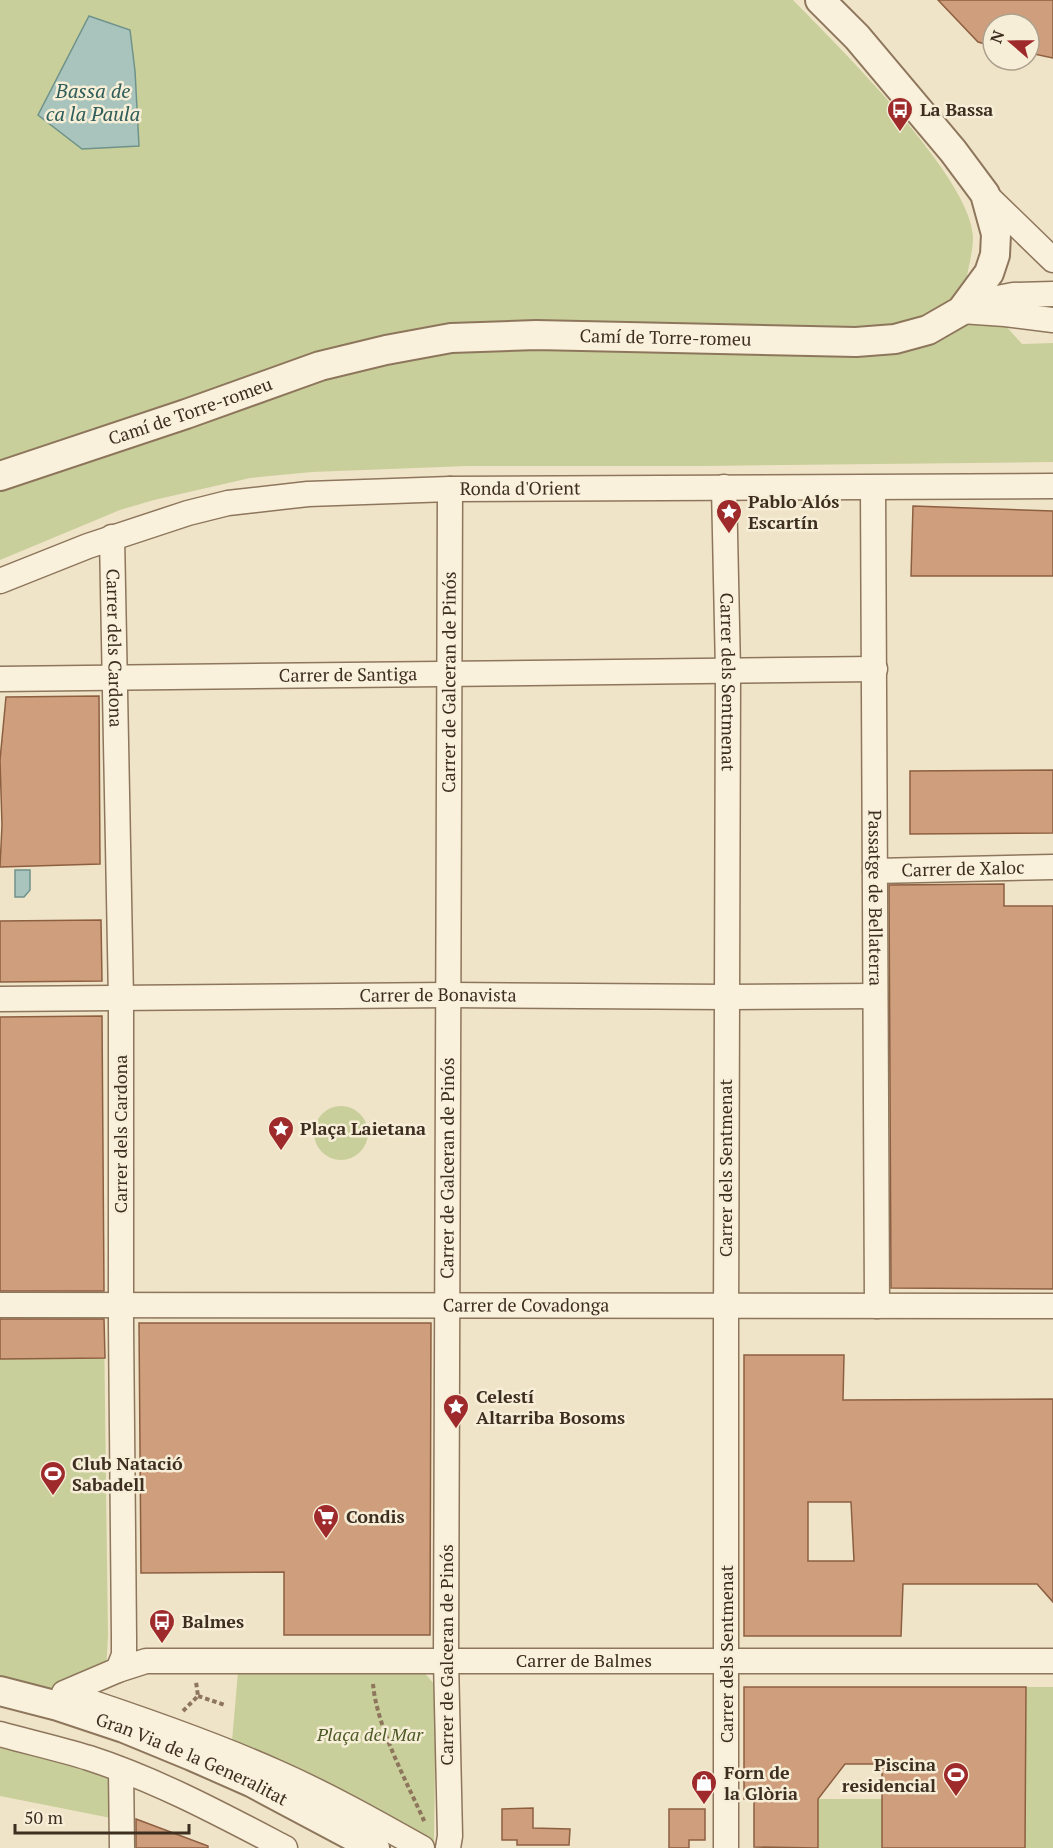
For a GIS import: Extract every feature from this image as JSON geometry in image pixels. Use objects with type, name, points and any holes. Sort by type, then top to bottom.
[{"type":"street","name":"Camí de Torre-romeu","points":[[0,476],[186,414],[320,366],[440,340],[536,335],[856,342],[895,339],[928,330],[964,308],[989,273],[995,255],[996,234],[985,194],[857,37],[820,0]]},
{"type":"street","points":[[985,194],[1053,260]]},
{"type":"street","points":[[964,308],[1013,295],[1053,294]]},
{"type":"street","points":[[964,308],[1053,320]]},
{"type":"street","name":"Ronda d'Orient","points":[[0,581],[112,537],[188,513],[228,503],[308,494],[450,489],[1053,486]]},
{"type":"street","name":"Carrer dels Sentmenat","points":[[724,487],[728,671],[726,1848]]},
{"type":"street","name":"Passatge de Bellaterra","points":[[873,488],[877,1306]]},
{"type":"street","name":"Carrer de Galceran de Pinós","points":[[449,1842],[446,1660],[450,489]]},
{"type":"street","name":"Carrer dels Cardona","points":[[112,537],[121,999],[124,1655],[118,1670]]},
{"type":"street","name":"Carrer de Santiga","points":[[0,679],[875,669]]},
{"type":"street","name":"Carrer de Xaloc","points":[[875,871],[1053,867]]},
{"type":"street","name":"Carrer de Bonavista","points":[[0,999],[448,995],[875,996]]},
{"type":"street","name":"Carrer de Covadonga","points":[[0,1305],[1053,1306]]},
{"type":"street","name":"Carrer de Balmes","points":[[118,1670],[146,1661],[1053,1660]]},
{"type":"street","points":[[64,1693],[118,1670]]},
{"type":"street","points":[[0,1678],[64,1693],[206,1743],[276,1772],[360,1813],[422,1848]]},
{"type":"street","name":"Gran Via de la Generalitat","points":[[0,1691],[58,1706],[124,1728],[192,1756],[251,1782],[375,1848]]},
{"type":"street","name":"Gran Via de la Generalitat","points":[[0,1711],[68,1729],[145,1755],[233,1794],[336,1848]]},
{"type":"street","points":[[0,1724],[121,1770],[204,1806],[285,1848]]},
{"type":"street","points":[[0,1734],[82,1756]]},
{"type":"street","points":[[121,1770],[122,1848]]},
{"type":"path","points":[[372,1674],[374,1702],[430,1834],[449,1842]]},
{"type":"path","points":[[195,1678],[198,1696]]},
{"type":"path","points":[[198,1696],[225,1705]]},
{"type":"path","points":[[177,1718],[198,1696]]},
{"type":"green space","points":[[0,0],[793,0],[899,113],[951,181],[967,212],[973,237],[966,282],[1022,344],[1053,343],[1053,462],[468,466],[312,472],[250,478],[154,500],[120,510],[0,560]]},
{"type":"green space","points":[[341,1106],[351,1108],[360,1114],[366,1123],[368,1133],[366,1143],[360,1152],[351,1158],[341,1160],[331,1158],[322,1152],[316,1143],[314,1133],[316,1123],[322,1114],[331,1108]]},
{"type":"green space","name":"Club Natació Sabadell","points":[[0,1323],[104,1323],[108,1636],[106,1671],[64,1693],[0,1676]]},
{"type":"green space","name":"Plaça del Mar","points":[[420,1668],[436,1686],[434,1843],[320,1783],[232,1741],[238,1672]]},
{"type":"green space","points":[[1026,1687],[1053,1687],[1053,1848],[1025,1848]]},
{"type":"green space","points":[[0,1740],[113,1775],[111,1818],[0,1796]]},
{"type":"green space","points":[[818,1799],[882,1799],[882,1848],[818,1848]]},
{"type":"water","name":"Bassa de ca la Paula","points":[[89,16],[130,30],[135,71],[139,146],[82,149],[38,115]]},
{"type":"water","points":[[15,870],[30,870],[30,890],[24,897],[15,897]]},
{"type":"building","points":[[938,0],[1053,0],[1053,58],[1041,56],[1041,12],[981,12],[981,43]]},
{"type":"building","points":[[913,506],[1053,511],[1053,576],[911,576]]},
{"type":"building","points":[[99,696],[100,864],[0,867],[2,825],[0,760],[6,697]]},
{"type":"building","points":[[1053,770],[1053,833],[910,834],[910,771]]},
{"type":"building","points":[[1004,884],[1004,906],[1053,906],[1053,1289],[891,1288],[889,885]]},
{"type":"building","points":[[101,920],[102,981],[0,982],[0,921]]},
{"type":"building","points":[[102,1016],[104,1291],[0,1291],[0,1017]]},
{"type":"building","points":[[0,1319],[104,1319],[105,1358],[0,1359]]},
{"type":"building","points":[[139,1323],[431,1323],[430,1635],[284,1635],[284,1572],[141,1573]]},
{"type":"building","points":[[744,1355],[844,1355],[843,1400],[1053,1399],[1053,1602],[1037,1584],[903,1584],[901,1636],[744,1636]],"holes":[[[808,1502],[851,1502],[854,1561],[808,1561]]]},
{"type":"building","points":[[744,1687],[1026,1687],[1025,1848],[882,1848],[882,1764],[845,1764],[818,1799],[818,1848],[754,1847],[754,1799],[744,1799]]},
{"type":"building","points":[[533,1808],[533,1828],[570,1829],[569,1845],[517,1845],[517,1840],[502,1840],[502,1809]]},
{"type":"building","points":[[669,1809],[705,1809],[705,1840],[689,1840],[689,1848],[669,1848]]},
{"type":"building","points":[[136,1819],[208,1846],[208,1848],[136,1848]]},
{"type":"place","name":"La Bassa","points":[[900,133]]},
{"type":"place","name":"Pablo Alós Escartín","points":[[729,535]]},
{"type":"place","name":"Plaça Laietana","points":[[281,1152]]},
{"type":"place","name":"Celestí Altarriba Bosoms","points":[[456,1430]]},
{"type":"place","name":"Club Natació Sabadell","points":[[53,1497]]},
{"type":"place","name":"Condis","points":[[326,1540]]},
{"type":"place","name":"Balmes","points":[[162,1645]]},
{"type":"place","name":"Piscina residencial","points":[[956,1798]]},
{"type":"place","name":"Forn de la Glòria","points":[[704,1806]]}]
